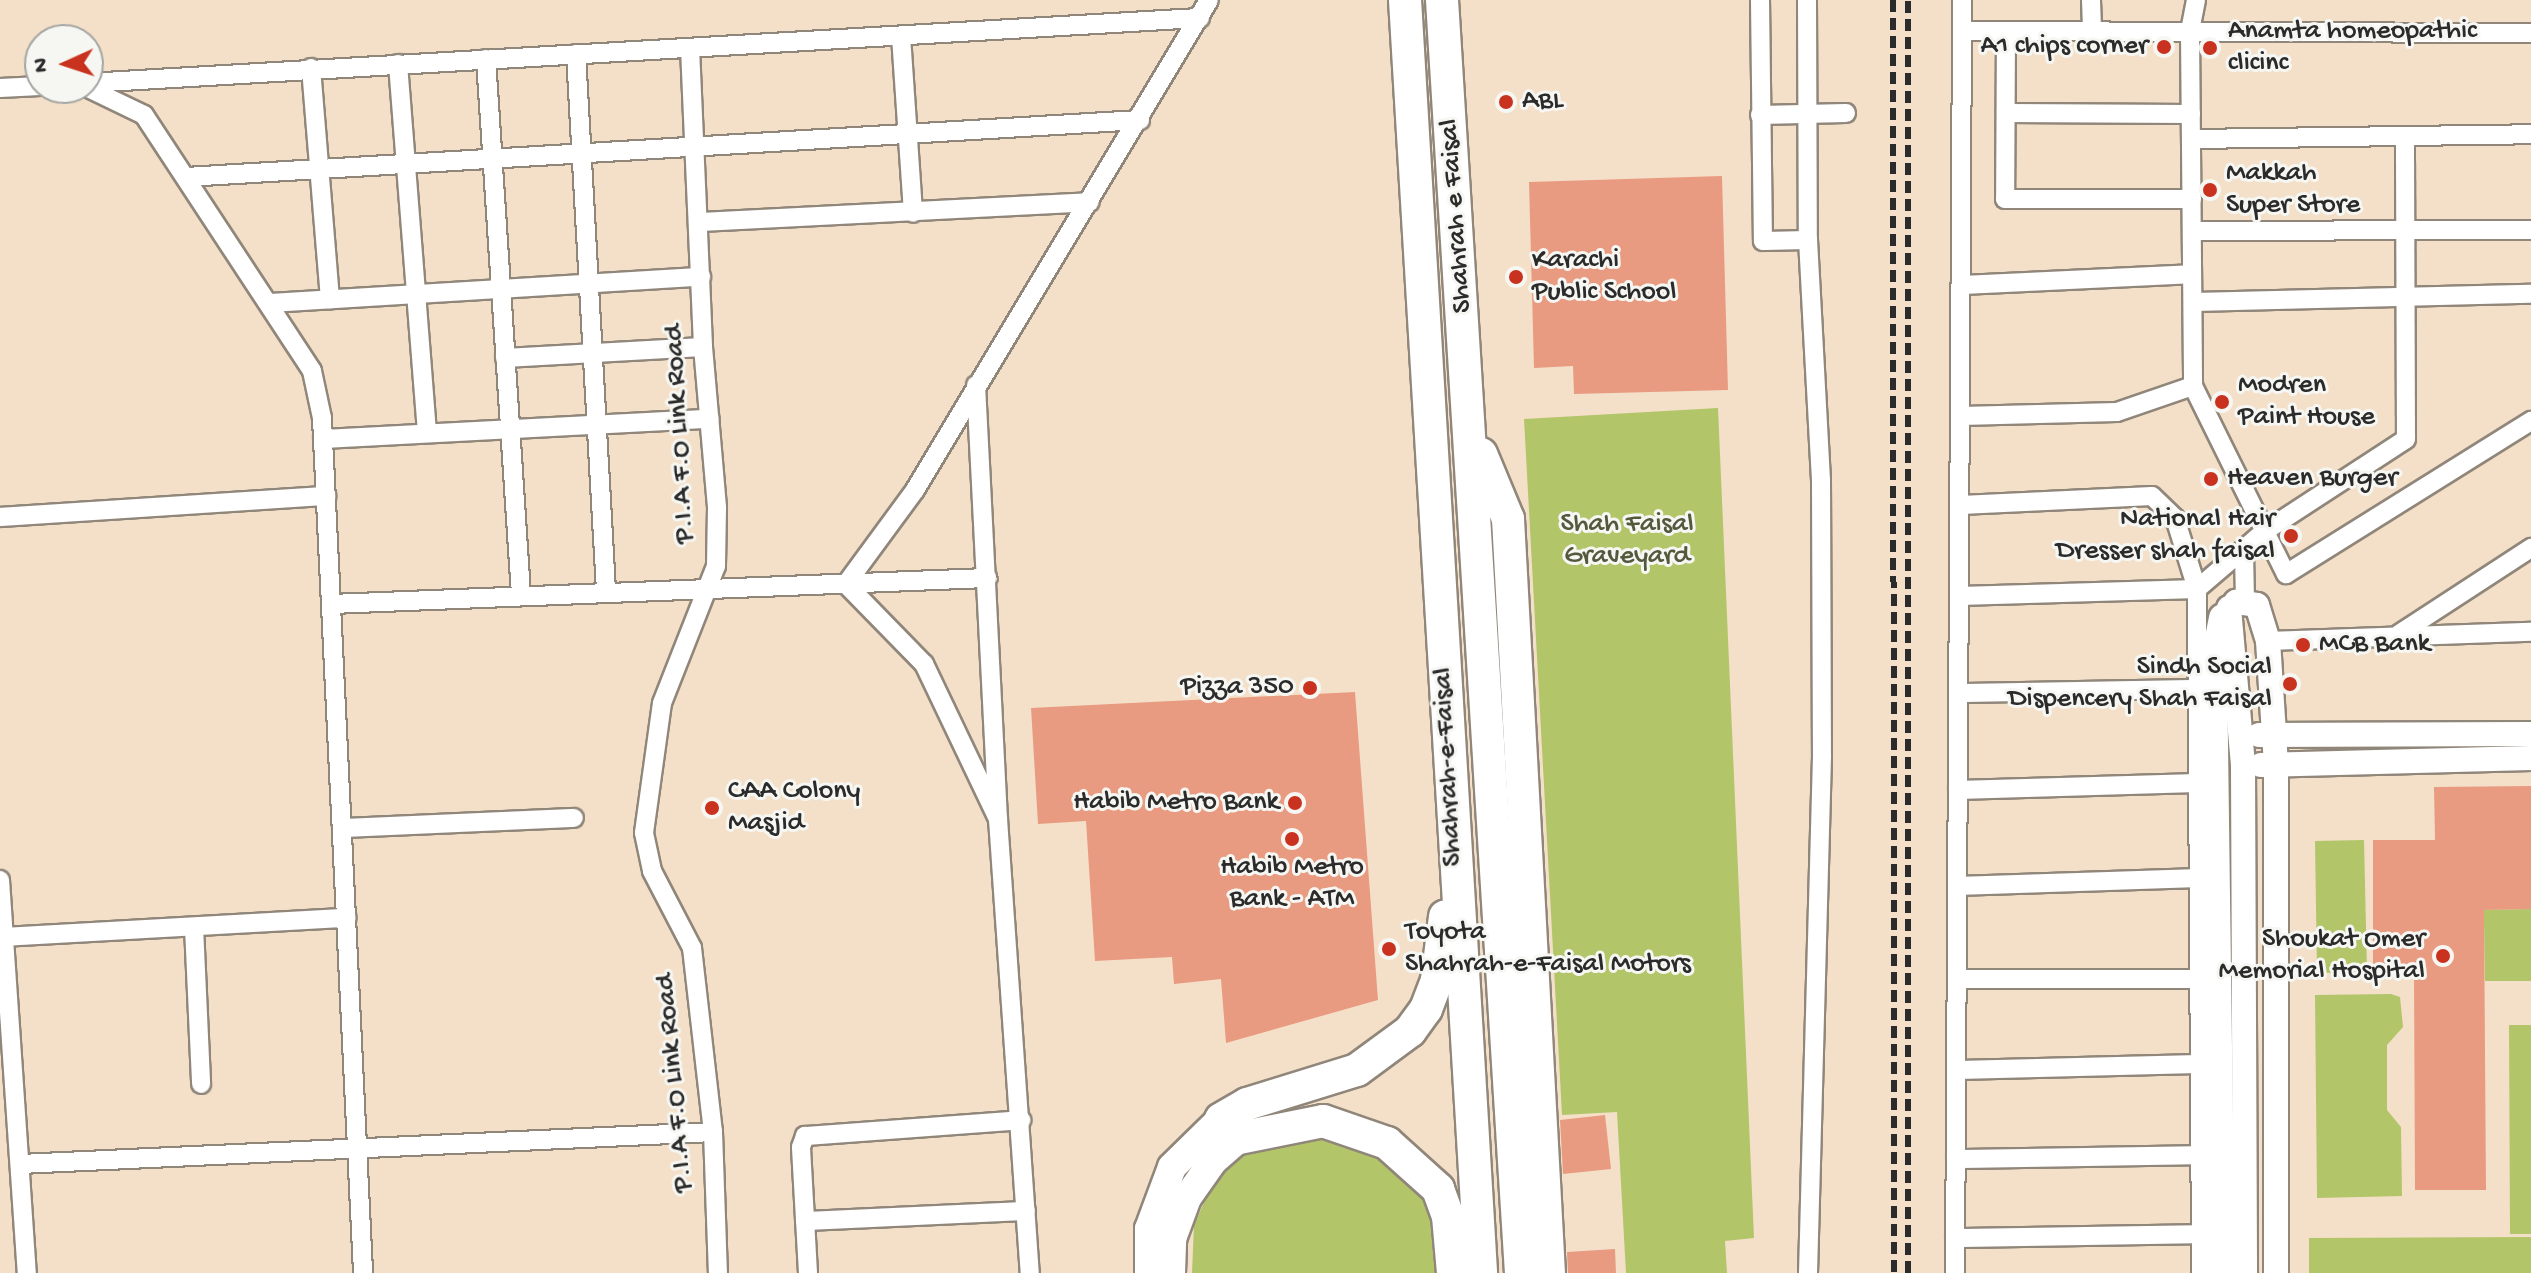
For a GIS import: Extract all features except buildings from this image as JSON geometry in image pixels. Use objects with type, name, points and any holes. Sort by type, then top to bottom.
[{"type":"highway","name":"Shahrah e Faisal","points":[[1405,0],[1422,261]]},
{"type":"highway","name":"Shahrah e Faisal","points":[[1442,0],[1471,433]]},
{"type":"highway","name":"Shahrah-e-Faisal","points":[[1422,261],[1452,848],[1481,1273]]},
{"type":"highway","name":"Shahrah-e-Faisal","points":[[1471,433],[1521,1273]]},
{"type":"highway","points":[[1471,433],[1508,519],[1549,1273]]},
{"type":"highway","points":[[1230,1128],[1247,1104],[1357,1070],[1410,1031],[1426,1009],[1437,980],[1452,848]]},
{"type":"highway","points":[[1230,1128],[1323,1121],[1387,1143],[1438,1189],[1448,1216],[1453,1273]]},
{"type":"main road","points":[[2221,1273],[2213,669],[2232,609]]},
{"type":"main road","points":[[1149,1273],[1149,1229],[1172,1167],[1230,1128]]},
{"type":"main road","points":[[1171,1273],[1172,1239],[1187,1198],[1213,1161],[1230,1128]]},
{"type":"street","points":[[846,584],[915,490],[976,385],[1140,120],[1209,0]]},
{"type":"street","points":[[1760,0],[1763,241],[1808,240]]},
{"type":"street","points":[[1807,0],[1808,240],[1821,480],[1822,756],[1808,1273]]},
{"type":"street","points":[[1955,1273],[1962,0]]},
{"type":"street","points":[[2091,0],[2092,31]]},
{"type":"street","points":[[2196,0],[2190,32],[2193,386],[2286,574],[2531,421]]},
{"type":"street","points":[[104,84],[311,68],[1200,18]]},
{"type":"street","points":[[1962,31],[2531,33]]},
{"type":"street","points":[[2006,31],[2005,199],[2192,199]]},
{"type":"street","points":[[901,36],[913,213]]},
{"type":"street","name":"P.I.A F.O Link Road","points":[[690,48],[716,566],[704,589],[662,703],[644,833],[652,871],[692,948],[713,1132],[718,1273]]},
{"type":"street","points":[[576,54],[606,590]]},
{"type":"street","points":[[486,59],[521,595]]},
{"type":"street","points":[[398,64],[427,433]]},
{"type":"street","points":[[311,68],[330,299]]},
{"type":"street","points":[[0,88],[24,87]]},
{"type":"street","points":[[104,94],[144,115],[271,303],[312,371],[323,439],[363,1273]]},
{"type":"street","points":[[1760,115],[1806,111],[1846,113]]},
{"type":"street","points":[[2006,113],[2191,114]]},
{"type":"street","points":[[186,177],[1140,120]]},
{"type":"street","points":[[2191,139],[2531,134]]},
{"type":"street","points":[[1960,596],[2197,589],[2244,553],[2265,531],[2406,439],[2405,136]]},
{"type":"street","points":[[700,222],[1089,202]]},
{"type":"street","points":[[2192,231],[2531,230]]},
{"type":"street","points":[[1961,285],[2192,274]]},
{"type":"street","points":[[271,303],[701,277]]},
{"type":"street","points":[[2193,302],[2531,294]]},
{"type":"street","points":[[505,358],[703,347]]},
{"type":"street","points":[[976,385],[998,819],[1030,1273]]},
{"type":"street","points":[[1961,416],[2117,412],[2193,386]]},
{"type":"street","points":[[323,439],[709,419]]},
{"type":"street","points":[[0,517],[326,496]]},
{"type":"street","points":[[1961,505],[2152,496],[2175,518],[2197,589],[2201,1273]]},
{"type":"street","points":[[2399,634],[2531,548]]},
{"type":"street","points":[[2244,553],[2232,609],[2243,765],[2245,1273]]},
{"type":"street","points":[[331,604],[606,590],[987,578]]},
{"type":"street","points":[[846,584],[924,664],[998,819]]},
{"type":"street","points":[[2232,609],[2257,605],[2265,618],[2275,735],[2276,1273]]},
{"type":"street","points":[[2268,641],[2399,634],[2531,632]]},
{"type":"street","points":[[1959,693],[2197,689]]},
{"type":"street","points":[[2241,736],[2531,734]]},
{"type":"street","points":[[2243,765],[2531,758]]},
{"type":"street","points":[[1958,790],[2197,783]]},
{"type":"street","points":[[342,828],[574,818]]},
{"type":"street","points":[[1958,886],[2198,878]]},
{"type":"street","points":[[0,880],[27,1273]]},
{"type":"street","points":[[4,937],[346,918]]},
{"type":"street","points":[[194,927],[201,1084]]},
{"type":"street","points":[[1957,979],[2198,979]]},
{"type":"street","points":[[1957,1070],[2199,1064]]},
{"type":"street","points":[[808,1273],[801,1147],[810,1133],[1021,1120]]},
{"type":"street","points":[[20,1164],[357,1145],[713,1132]]},
{"type":"street","points":[[1956,1159],[2200,1155]]},
{"type":"street","points":[[805,1221],[1026,1211]]},
{"type":"street","points":[[1955,1238],[2201,1234]]},
{"type":"green space","name":"Shah Faisal Graveyard","points":[[1718,408],[1754,1238],[1725,1241],[1727,1273],[1626,1273],[1617,1112],[1562,1115],[1524,419]]},
{"type":"green space","points":[[2364,840],[2367,972],[2317,973],[2315,841]]},
{"type":"green space","points":[[2531,909],[2531,981],[2485,981],[2484,922],[2472,910]]},
{"type":"green space","points":[[2391,994],[2400,997],[2403,1027],[2387,1045],[2387,1110],[2401,1127],[2402,1196],[2317,1198],[2315,995]]},
{"type":"green space","points":[[2509,1025],[2531,1025],[2531,1234],[2510,1234]]},
{"type":"green space","points":[[1318,1131],[1359,1139],[1423,1192],[1437,1230],[1439,1273],[1192,1273],[1194,1225],[1211,1187],[1240,1156],[1277,1137]]},
{"type":"green space","points":[[2531,1237],[2531,1273],[2309,1273],[2309,1238]]},
{"type":"railway","points":[[1893,0],[1894,1273]]},
{"type":"railway","points":[[1908,0],[1908,1273]]},
{"type":"place","name":"A1 chips corner","points":[[2164,47]]},
{"type":"place","name":"Anamta homeopathic clicinc","points":[[2210,48]]},
{"type":"place","name":"ABL","points":[[1506,102]]},
{"type":"place","name":"Makkah Super Store","points":[[2210,190]]},
{"type":"place","name":"Karachi Public School","points":[[1516,277]]},
{"type":"place","name":"Modren Paint House","points":[[2222,402]]},
{"type":"place","name":"Heaven Burger","points":[[2211,479]]},
{"type":"place","name":"National Hair Dresser shah faisal","points":[[2291,536]]},
{"type":"place","name":"MCB Bank","points":[[2303,645]]},
{"type":"place","name":"Sindh Social Dispencery Shah Faisal","points":[[2290,684]]},
{"type":"place","name":"Pizza 350","points":[[1310,688]]},
{"type":"place","name":"Habib Metro Bank","points":[[1295,803]]},
{"type":"place","name":"CAA Colony Masjid","points":[[712,808]]},
{"type":"place","name":"Habib Metro Bank - ATM","points":[[1292,839]]},
{"type":"place","name":"Toyota Shahrah-e-Faisal Motors","points":[[1389,949]]},
{"type":"place","name":"Shoukat Omer Memorial Hospital","points":[[2443,956]]}]
